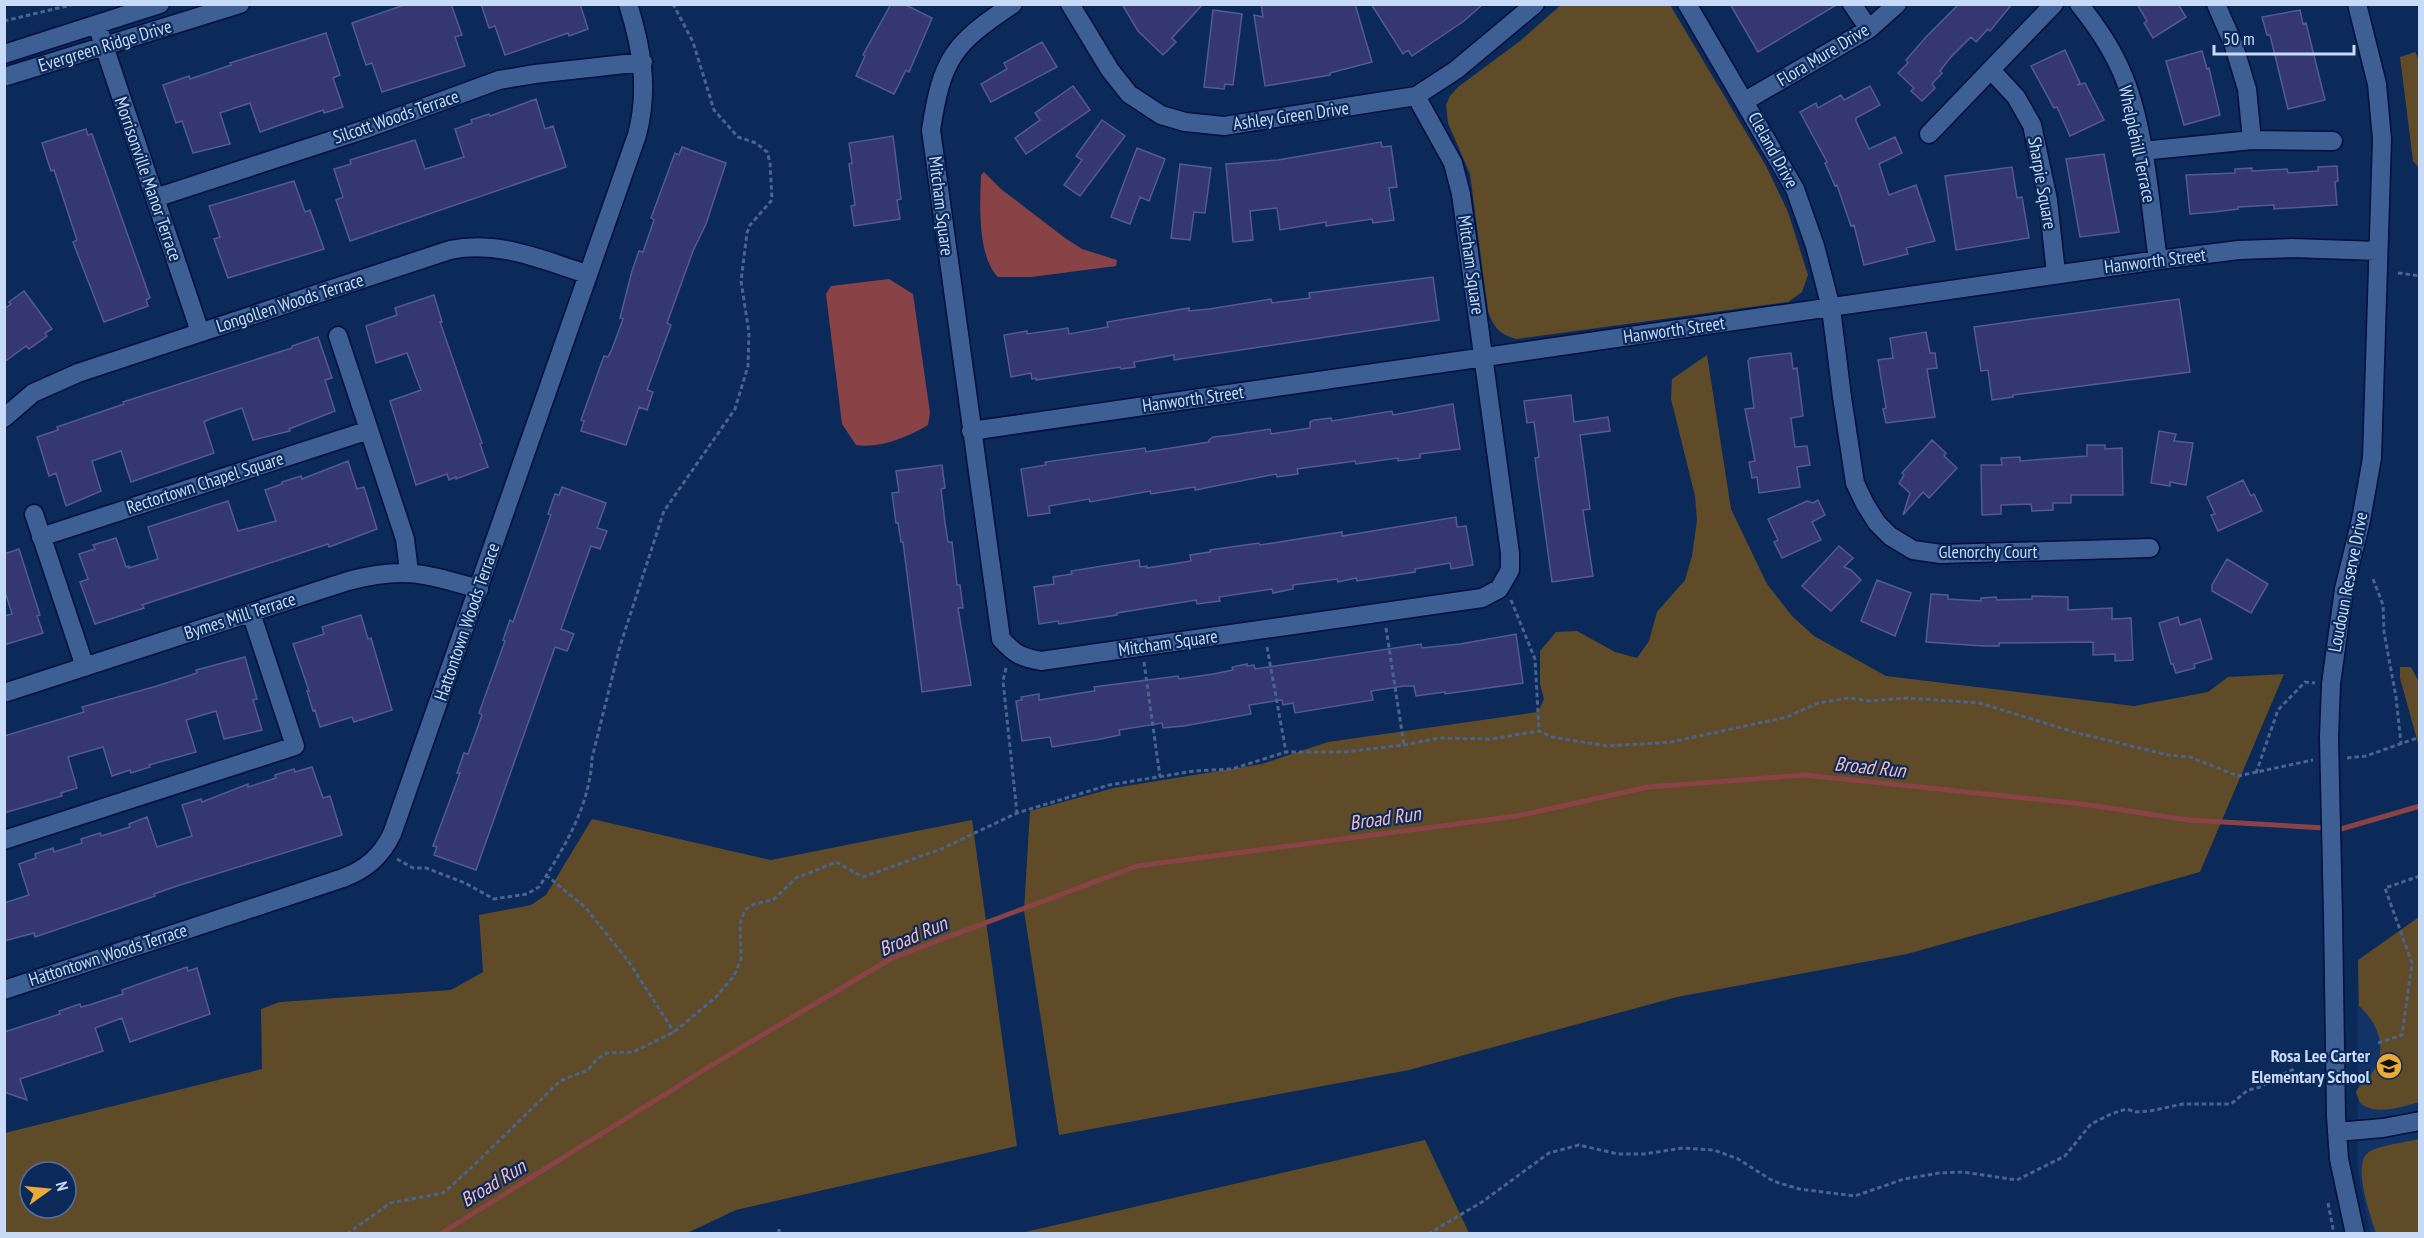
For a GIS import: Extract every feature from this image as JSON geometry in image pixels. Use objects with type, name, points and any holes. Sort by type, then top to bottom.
[{"type":"street","name":"Evergreen Ridge Drive","points":[[4,54],[160,4]]},
{"type":"street","name":"Evergreen Ridge Drive","points":[[4,77],[240,4]]},
{"type":"street","name":"Hattontown Woods Terrace","points":[[4,990],[343,878],[367,867],[384,849],[392,834],[479,589],[641,119],[643,62],[628,4]]},
{"type":"street","name":"Mitcham Square","points":[[1013,4],[976,29],[959,46],[950,60],[937,92],[931,130],[1001,639],[1014,653],[1041,661],[1384,614],[1482,598],[1499,589],[1510,570],[1510,553],[1461,194],[1454,163],[1416,96]]},
{"type":"street","name":"Ashley Green Drive","points":[[1070,4],[1110,70],[1129,94],[1161,115],[1185,122],[1224,126],[1416,96],[1456,70],[1535,4]]},
{"type":"street","name":"Cleland Drive","points":[[1687,4],[1795,189],[1815,246],[1831,308]]},
{"type":"street","points":[[1852,4],[1869,29]]},
{"type":"street","name":"Flora Mure Drive","points":[[1745,101],[1869,29],[1897,4]]},
{"type":"street","points":[[1929,134],[2055,4]]},
{"type":"street","name":"Whelplehill Terrace","points":[[2079,4],[2100,31],[2118,63],[2132,100],[2158,260]]},
{"type":"street","points":[[2216,4],[2233,43],[2247,89],[2252,140]]},
{"type":"street","name":"Loudoun Reserve Drive","points":[[2355,1233],[2346,1198],[2337,1132],[2329,738],[2331,684],[2343,589],[2361,520],[2372,458],[2382,139],[2378,84],[2357,4]]},
{"type":"street","name":"Morrisonville Manor Terrace","points":[[97,25],[200,332]]},
{"type":"street","name":"Silcott Woods Terrace","points":[[155,198],[363,130],[499,80],[643,62]]},
{"type":"street","name":"Sharpie Square","points":[[1991,69],[2016,97],[2032,125],[2048,200],[2056,273]]},
{"type":"street","points":[[2142,151],[2252,140],[2333,141]]},
{"type":"street","name":"Longollen Woods Terrace","points":[[4,418],[33,393],[62,380],[200,332],[464,247],[492,247],[515,251],[587,274]]},
{"type":"street","name":"Hanworth Street","points":[[971,431],[1831,308],[2056,273],[2238,250],[2292,248],[2378,251]]},
{"type":"street","name":"Glenorchy Court","points":[[1831,308],[1856,483],[1877,523],[1890,536],[1913,550],[1941,554],[2150,548]]},
{"type":"street","points":[[338,336],[405,539],[409,572]]},
{"type":"street","name":"Rectortown Chapel Square","points":[[41,537],[369,430]]},
{"type":"street","points":[[34,514],[85,667]]},
{"type":"street","name":"Bymes Mill Terrace","points":[[4,693],[381,573],[423,573],[479,589]]},
{"type":"street","points":[[4,840],[295,746],[251,613]]},
{"type":"street","points":[[2337,1132],[2383,1128],[2420,1121]]},
{"type":"path","points":[[4,21],[75,4]]},
{"type":"path","points":[[384,849],[404,864],[413,868],[426,868],[465,883],[495,899],[527,894],[539,887],[582,810],[592,776],[596,740],[620,646],[664,512],[735,409],[748,366],[749,333],[741,281],[750,225],[772,200],[770,162],[767,152],[756,143],[738,137],[714,110],[693,42],[673,4]]},
{"type":"path","points":[[2398,273],[2420,276]]},
{"type":"path","points":[[2373,579],[2383,605],[2384,632],[2396,697],[2401,744]]},
{"type":"path","points":[[1499,589],[1510,600],[1536,659],[1539,731]]},
{"type":"path","points":[[1384,614],[1404,745]]},
{"type":"path","points":[[1264,630],[1286,752]]},
{"type":"path","points":[[1142,647],[1160,777]]},
{"type":"path","points":[[1014,653],[1006,666],[1003,681],[1017,813]]},
{"type":"path","points":[[2256,773],[2278,710],[2305,682],[2331,684]]},
{"type":"path","points":[[347,1233],[390,1203],[443,1193],[560,1082],[588,1070],[597,1059],[607,1053],[633,1052],[674,1032],[716,997],[734,976],[741,959],[740,924],[745,910],[754,904],[773,900],[796,878],[836,862],[863,877],[941,849],[1017,813],[1109,785],[1194,771],[1232,769],[1286,752],[1344,752],[1404,745],[1439,738],[1491,739],[1539,731],[1552,737],[1607,746],[1671,742],[1787,717],[1818,702],[1849,698],[1869,701],[1907,698],[1980,703],[2074,732],[2168,755],[2190,757],[2238,776],[2303,761],[2324,759]]},
{"type":"path","points":[[2344,758],[2366,756],[2420,737]]},
{"type":"path","points":[[546,875],[585,907],[622,952],[674,1032]]},
{"type":"path","points":[[2378,1043],[2402,1035],[2412,963],[2385,888],[2420,876]]},
{"type":"path","points":[[1428,1233],[1482,1202],[1549,1153],[1579,1145],[1618,1154],[1644,1154],[1683,1148],[1714,1150],[1738,1159],[1773,1181],[1799,1189],[1855,1196],[1904,1179],[1938,1173],[1963,1172],[2017,1180],[2065,1156],[2091,1124],[2111,1113],[2126,1109],[2137,1112],[2150,1111],[2183,1104],[2231,1104],[2248,1090],[2261,1087],[2296,1068]]},
{"type":"shaded area","points":[[1562,4],[1670,5],[1766,166],[1788,212],[1808,275],[1802,292],[1788,302],[1516,339],[1498,330],[1488,311],[1470,174],[1448,123],[1446,105],[1458,87],[1520,41]]},
{"type":"shaded area","points":[[2415,52],[2420,61],[2419,168],[2413,161],[2400,57]]},
{"type":"shaded area","points":[[984,172],[1001,189],[1065,238],[1082,249],[1117,260],[1116,266],[1031,277],[998,277],[986,256],[981,229],[981,175]]},
{"type":"shaded area","points":[[889,279],[913,294],[930,413],[928,425],[884,444],[856,445],[842,424],[826,294],[831,286]]},
{"type":"shaded area","points":[[1707,355],[1731,509],[1767,584],[1792,616],[1814,636],[1886,676],[2134,706],[2208,692],[2228,677],[2284,674],[2200,872],[1907,954],[1677,997],[1409,1070],[1059,1135],[1024,911],[1030,811],[1114,788],[1262,764],[1328,742],[1538,712],[1544,699],[1540,684],[1540,651],[1556,632],[1577,631],[1615,652],[1637,658],[1649,641],[1657,612],[1685,580],[1692,556],[1697,520],[1695,496],[1671,399],[1672,379]]},
{"type":"shaded area","points":[[2400,667],[2411,667],[2419,682],[2419,747],[2400,678]]},
{"type":"shaded area","points":[[592,819],[771,860],[972,820],[1017,1146],[736,1210],[687,1233],[5,1233],[5,1133],[262,1069],[261,1009],[280,1002],[451,990],[483,972],[479,915],[531,905],[546,895]]},
{"type":"shaded area","name":"Rosa Lee Carter Elementary School","points":[[2419,917],[2419,1233],[2370,1233],[2358,1171],[2358,960]]},
{"type":"shaded area","points":[[2419,917],[2419,1102],[2381,1110],[2366,1107],[2360,1103],[2356,1092],[2374,1070],[2380,1053],[2380,1044],[2375,1027],[2359,1006],[2358,960]]},
{"type":"shaded area","points":[[2419,1139],[2419,1233],[2376,1233],[2364,1191],[2362,1167],[2364,1158],[2369,1152],[2381,1147]]},
{"type":"shaded area","points":[[1425,1140],[1469,1233],[1021,1233]]},
{"type":"building","points":[[407,4],[451,4],[462,35],[455,37],[465,66],[382,92],[372,63],[366,65],[352,23]]},
{"type":"building","points":[[481,4],[580,4],[588,29],[569,36],[568,33],[505,55],[495,26],[489,28]]},
{"type":"building","points":[[891,4],[904,4],[932,18],[909,72],[906,70],[894,94],[856,76],[865,56],[863,55]]},
{"type":"building","points":[[1122,4],[1203,4],[1172,38],[1176,42],[1163,55],[1138,31]]},
{"type":"building","points":[[1261,4],[1355,4],[1372,62],[1330,73],[1330,75],[1265,86],[1254,15],[1263,17]]},
{"type":"building","points":[[1371,4],[1483,4],[1464,21],[1412,56],[1408,50],[1403,54]]},
{"type":"building","points":[[1730,4],[1838,4],[1758,52]]},
{"type":"building","points":[[1959,4],[2012,4],[1990,31],[1988,29],[1976,42],[1971,37],[1950,58],[1940,71],[1942,73],[1932,84],[1935,88],[1922,101],[1911,91],[1914,88],[1898,73],[1926,37]]},
{"type":"building","points":[[2137,4],[2178,4],[2186,17],[2153,38],[2144,23],[2147,21]]},
{"type":"building","points":[[1213,10],[1242,14],[1233,85],[1225,84],[1224,89],[1204,87]]},
{"type":"building","points":[[2300,10],[2303,24],[2306,23],[2325,100],[2288,109],[2270,35],[2267,35],[2262,17]]},
{"type":"building","points":[[326,33],[340,75],[333,78],[343,107],[324,113],[323,110],[260,132],[250,103],[220,113],[230,144],[193,153],[182,121],[176,123],[163,85],[189,76],[190,79],[231,65],[230,63]]},
{"type":"building","points":[[1042,42],[1057,67],[991,102],[981,84],[1007,69],[1004,63]]},
{"type":"building","points":[[2065,50],[2080,83],[2077,85],[2085,83],[2104,120],[2070,136],[2057,107],[2054,108],[2031,66]]},
{"type":"building","points":[[2202,51],[2207,69],[2209,68],[2220,115],[2184,125],[2166,61]]},
{"type":"building","points":[[1073,86],[1090,110],[1026,154],[1015,138],[1040,120],[1035,113]]},
{"type":"building","points":[[1870,86],[1880,105],[1856,118],[1856,121],[1869,149],[1895,137],[1902,153],[1879,164],[1889,195],[1916,185],[1935,241],[1906,248],[1908,254],[1864,265],[1854,225],[1851,226],[1837,185],[1835,186],[1825,163],[1827,162],[1800,112],[1816,103],[1818,108],[1841,95],[1844,100]]},
{"type":"building","points":[[536,99],[545,129],[553,126],[566,167],[350,241],[336,200],[343,197],[334,169],[351,164],[350,160],[415,140],[425,169],[464,157],[455,129],[472,123],[471,120],[489,114],[490,116]]},
{"type":"building","points":[[1102,120],[1125,136],[1080,196],[1064,185],[1082,160],[1076,156]]},
{"type":"building","points":[[86,129],[88,135],[92,134],[150,298],[146,300],[148,306],[104,322],[73,242],[77,240],[54,170],[51,171],[42,143]]},
{"type":"building","points":[[893,136],[901,199],[897,200],[900,219],[854,226],[851,206],[855,205],[849,164],[852,163],[849,143]]},
{"type":"building","points":[[1381,142],[1382,147],[1391,146],[1397,187],[1389,188],[1394,220],[1373,223],[1372,219],[1326,226],[1326,222],[1280,230],[1277,208],[1250,211],[1253,240],[1233,242],[1226,164],[1278,160]]},
{"type":"building","points":[[682,147],[726,163],[706,224],[693,251],[667,323],[671,325],[647,390],[653,392],[647,410],[639,407],[626,445],[581,431],[584,421],[581,420],[604,356],[608,357],[623,319],[620,318],[632,271],[639,251],[643,252],[654,220],[651,218],[675,153],[679,155]]},
{"type":"building","points":[[1137,148],[1165,159],[1149,201],[1140,197],[1130,224],[1111,217]]},
{"type":"building","points":[[2104,154],[2119,232],[2080,237],[2066,159]]},
{"type":"building","points":[[1180,164],[1211,168],[1205,213],[1194,212],[1190,240],[1171,238]]},
{"type":"building","points":[[2337,166],[2338,181],[2335,182],[2337,205],[2274,209],[2274,205],[2238,207],[2238,209],[2190,214],[2186,175],[2235,173],[2235,169],[2252,168],[2252,171],[2287,169],[2288,173],[2318,171],[2318,167]]},
{"type":"building","points":[[2012,167],[2017,198],[2022,197],[2029,238],[1956,250],[1945,176]]},
{"type":"building","points":[[294,181],[305,212],[310,210],[324,249],[228,278],[214,239],[220,237],[209,206]]},
{"type":"building","points":[[1433,277],[1439,320],[1174,360],[1174,355],[1134,362],[1135,367],[1121,369],[1120,367],[1036,380],[1036,378],[1032,379],[1031,373],[1011,377],[1004,335],[1068,328],[1069,334],[1108,327],[1107,322],[1189,308],[1189,311],[1209,309],[1271,299],[1272,303],[1310,298],[1309,293]]},
{"type":"building","points":[[24,291],[52,329],[45,333],[47,336],[29,349],[26,346],[4,362],[4,309],[11,304],[9,302]]},
{"type":"building","points":[[434,295],[442,322],[440,322],[482,443],[480,444],[488,467],[456,479],[456,477],[449,480],[447,474],[416,485],[390,401],[421,390],[407,353],[376,363],[366,326],[397,315],[395,308]]},
{"type":"building","points":[[2179,299],[2190,372],[2013,395],[2013,397],[1992,400],[1988,370],[1981,371],[1974,327]]},
{"type":"building","points":[[1926,332],[1930,353],[1935,353],[1937,368],[1927,369],[1935,417],[1886,423],[1883,409],[1886,408],[1878,360],[1893,358],[1890,338]]},
{"type":"building","points":[[318,337],[332,378],[325,380],[335,411],[289,429],[290,431],[253,440],[242,408],[210,419],[204,422],[214,453],[131,482],[121,451],[92,461],[101,491],[66,506],[56,473],[49,476],[37,437],[58,430],[57,427],[124,404],[123,402],[292,348],[292,346]]},
{"type":"building","points":[[1791,353],[1793,369],[1797,368],[1803,416],[1791,418],[1795,447],[1807,446],[1810,465],[1797,467],[1800,487],[1759,493],[1757,477],[1752,478],[1749,462],[1755,461],[1745,409],[1754,408],[1748,361],[1750,358]]},
{"type":"building","points":[[1571,395],[1574,422],[1608,417],[1610,431],[1580,435],[1590,509],[1583,510],[1593,576],[1552,582],[1535,458],[1539,457],[1534,422],[1527,423],[1524,401]]},
{"type":"building","points":[[1453,404],[1460,449],[1420,454],[1420,458],[1398,461],[1398,458],[1356,464],[1355,461],[1297,469],[1298,474],[1277,477],[1276,474],[1195,490],[1195,487],[1151,494],[1150,491],[1090,502],[1089,499],[1049,506],[1050,513],[1028,516],[1021,469],[1046,465],[1045,462],[1145,448],[1146,452],[1209,442],[1213,437],[1270,429],[1271,434],[1310,428],[1310,422],[1314,420],[1331,418],[1332,421],[1392,411],[1393,415]]},
{"type":"building","points":[[2159,431],[2176,434],[2174,441],[2193,443],[2186,485],[2170,482],[2170,486],[2151,483]]},
{"type":"building","points":[[1932,440],[1957,468],[1929,498],[1923,492],[1903,515],[1910,493],[1899,483],[1904,475],[1902,473]]},
{"type":"building","points":[[2087,445],[2105,445],[2105,449],[2122,448],[2123,495],[2071,495],[2071,503],[2053,503],[2053,510],[2032,511],[2031,504],[2001,505],[2001,514],[1982,515],[1981,465],[2002,465],[2001,458],[2020,457],[2020,461],[2087,456]]},
{"type":"building","points":[[348,461],[357,489],[364,487],[377,529],[329,547],[328,544],[142,605],[144,608],[95,624],[80,582],[88,579],[79,554],[95,549],[93,545],[116,538],[126,567],[158,559],[148,527],[228,501],[238,531],[276,521],[265,490],[282,484],[282,482],[301,476],[302,479]]},
{"type":"building","points":[[942,465],[945,488],[941,489],[945,523],[948,542],[952,542],[957,585],[960,585],[963,608],[958,608],[971,685],[922,692],[903,542],[901,542],[898,523],[896,523],[892,493],[899,492],[896,471]]},
{"type":"building","points":[[2243,480],[2251,496],[2254,494],[2262,511],[2218,531],[2211,515],[2215,514],[2207,497]]},
{"type":"building","points":[[562,487],[606,503],[597,528],[607,531],[600,549],[591,546],[561,629],[574,634],[567,651],[555,647],[476,870],[434,855],[437,847],[433,846],[460,773],[457,773],[464,753],[468,754],[482,715],[479,713],[505,641],[503,640],[510,620],[513,622],[551,515],[548,514],[555,494],[559,495]]},
{"type":"building","points":[[1818,500],[1825,515],[1812,522],[1821,540],[1782,558],[1774,542],[1778,540],[1768,519],[1807,501],[1813,503]]},
{"type":"building","points":[[1456,517],[1457,527],[1466,526],[1473,565],[1451,569],[1450,563],[1415,569],[1415,572],[1357,581],[1356,578],[1338,582],[1337,579],[1293,585],[1293,589],[1273,593],[1272,589],[1219,597],[1220,601],[1197,604],[1196,600],[1059,624],[1058,621],[1039,624],[1034,587],[1054,584],[1053,577],[1072,574],[1071,571],[1139,560],[1140,567],[1147,566],[1147,568],[1191,561],[1190,555],[1210,552],[1210,550],[1259,543],[1260,545],[1342,532],[1342,536]]},
{"type":"building","points":[[1839,546],[1853,558],[1844,567],[1851,570],[1861,580],[1831,611],[1802,586]]},
{"type":"building","points":[[19,549],[40,615],[37,616],[43,633],[4,645],[4,616],[12,614],[4,588],[4,554]]},
{"type":"building","points":[[2227,559],[2268,584],[2251,613],[2212,591],[2212,585]]},
{"type":"building","points":[[1877,580],[1911,593],[1895,636],[1861,621]]},
{"type":"building","points":[[1931,594],[1948,595],[1948,599],[1981,601],[1981,598],[1996,597],[1997,600],[2032,599],[2032,596],[2068,597],[2068,610],[2112,608],[2112,619],[2131,618],[2133,660],[2115,661],[2115,654],[2093,655],[2093,642],[1999,643],[1999,646],[1984,646],[1926,642]]},
{"type":"building","points":[[361,615],[368,639],[371,638],[392,710],[354,722],[352,717],[320,727],[293,644],[324,634],[322,627]]},
{"type":"building","points":[[2178,617],[2180,625],[2200,619],[2212,659],[2194,664],[2195,668],[2176,673],[2171,664],[2159,623]]},
{"type":"building","points":[[1516,634],[1523,683],[1416,696],[1414,686],[1404,686],[1371,691],[1373,700],[1295,713],[1293,703],[1283,705],[1282,700],[1249,705],[1251,714],[1184,726],[1163,728],[1162,723],[1119,730],[1120,735],[1052,747],[1050,737],[1022,741],[1016,701],[1022,700],[1021,697],[1039,694],[1039,700],[1095,691],[1094,687],[1178,676],[1179,679],[1213,674],[1233,670],[1232,667],[1247,664],[1247,666],[1254,665],[1255,669],[1421,644],[1422,648],[1460,644]]},
{"type":"building","points":[[245,657],[257,699],[253,700],[262,730],[224,739],[216,711],[186,720],[196,752],[149,765],[150,767],[131,773],[130,770],[112,776],[103,747],[68,757],[77,788],[61,793],[62,796],[4,813],[4,736],[84,712],[82,707],[157,686],[197,673],[196,670]]},
{"type":"building","points":[[312,767],[323,798],[330,796],[342,835],[177,886],[154,894],[155,896],[35,937],[34,933],[4,941],[4,903],[29,895],[19,864],[36,858],[35,854],[53,848],[54,852],[82,843],[81,839],[100,833],[101,836],[130,827],[129,824],[147,817],[157,847],[192,836],[182,805],[201,799],[202,802],[248,784],[248,787],[276,778],[275,775],[294,769],[295,772]]},
{"type":"building","points":[[187,967],[188,971],[197,968],[210,1014],[130,1042],[122,1018],[95,1028],[103,1051],[20,1079],[27,1100],[4,1092],[4,1032],[60,1014],[59,1011],[80,1004],[81,1007],[123,994],[122,990]]},
{"type":"waterway","name":"Broad Run","points":[[440,1234],[717,1062],[892,958],[1137,866],[1517,816],[1648,787],[1805,775],[2082,804],[2189,820],[2341,829],[2420,806]]},
{"type":"place","name":"Rosa Lee Carter Elementary School","points":[[2389,1066]]}]
